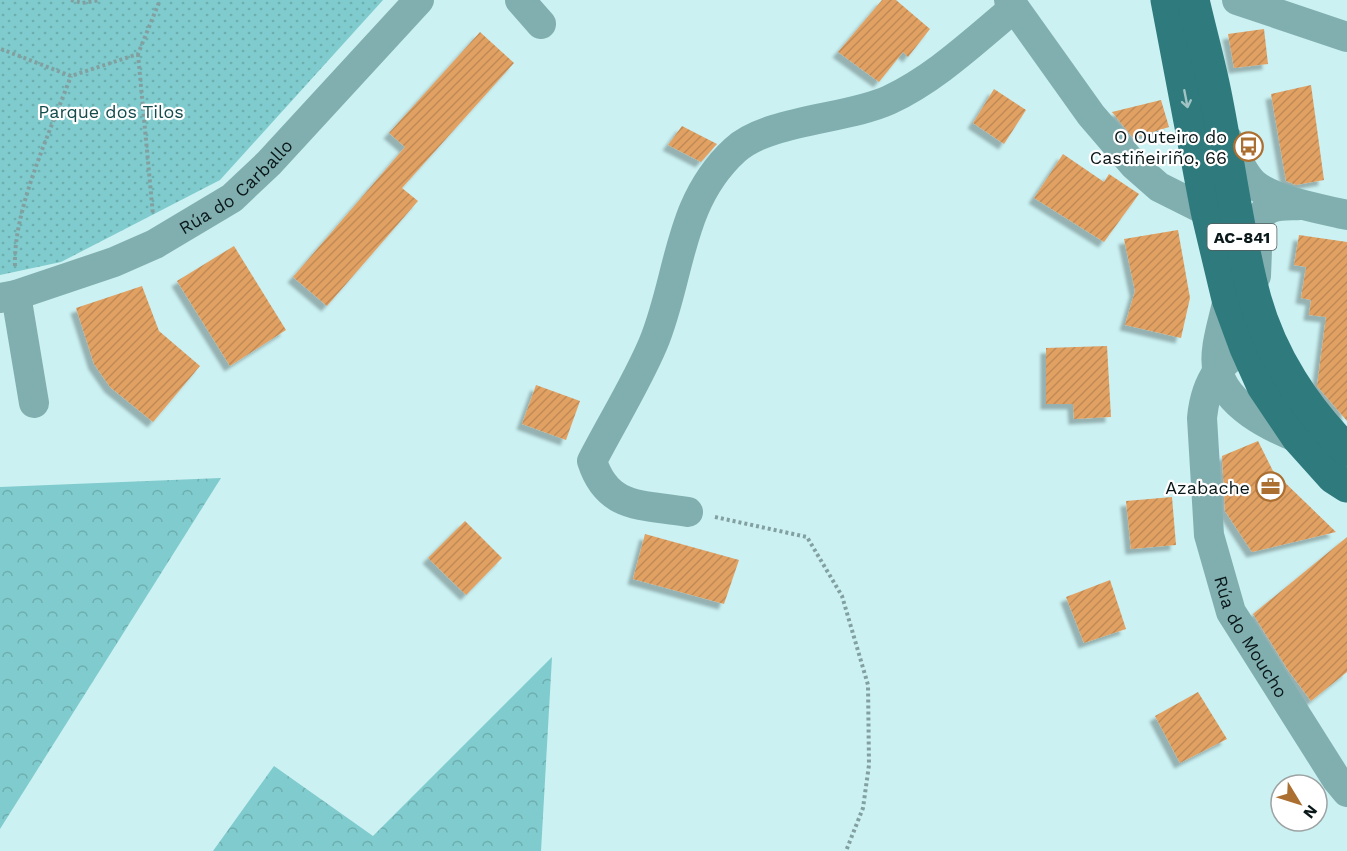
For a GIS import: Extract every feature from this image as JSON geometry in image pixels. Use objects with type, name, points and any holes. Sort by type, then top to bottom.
[{"type":"main road","name":"AC-841","points":[[1200,3],[1194,63],[1207,211],[1241,300],[1274,346],[1298,393],[1347,450]]},
{"type":"main road","name":"AC-841","points":[[1194,63],[1222,128],[1235,209],[1241,300],[1256,372],[1298,438],[1333,477],[1347,486]]},
{"type":"street","name":"Rúa do Carballo","points":[[8,296],[114,262],[155,244],[232,198],[269,163],[420,0]]},
{"type":"street","points":[[520,0],[541,24]]},
{"type":"street","points":[[1200,3],[1347,37]]},
{"type":"street","points":[[688,512],[615,497],[597,475],[592,461],[653,344],[688,220],[710,179],[734,151],[747,141],[770,132],[870,107],[889,100],[920,83],[949,62],[1011,4],[1091,115],[1134,165],[1159,187],[1207,211]]},
{"type":"street","points":[[1222,128],[1245,173],[1254,184],[1270,193],[1304,205],[1347,215]]},
{"type":"street","points":[[1228,166],[1225,231],[1256,372],[1314,438],[1333,455],[1347,463]]},
{"type":"street","points":[[1256,372],[1226,388],[1217,371],[1218,350],[1241,300],[1260,216],[1264,210],[1272,207],[1304,205]]},
{"type":"street","points":[[8,296],[34,403]]},
{"type":"street","name":"Rúa do Moucho","points":[[1205,460],[1218,419],[1256,372],[1227,359],[1217,371],[1204,402],[1202,418],[1209,535],[1231,612],[1337,780],[1347,792]]},
{"type":"path","points":[[71,0],[82,3],[100,0]]},
{"type":"path","points":[[155,244],[138,54],[160,0]]},
{"type":"path","points":[[0,49],[71,76],[138,54]]},
{"type":"path","points":[[8,296],[14,249],[30,183],[71,76]]},
{"type":"path","points":[[688,512],[807,537],[842,596],[868,685],[869,754],[863,808],[846,851]]},
{"type":"green space","name":"Parque dos Tilos","points":[[0,0],[383,0],[220,180],[61,262],[0,275]]},
{"type":"green space","points":[[221,478],[0,829],[0,487]]},
{"type":"green space","points":[[552,657],[541,851],[213,851],[274,766],[373,836]]},
{"type":"building","points":[[882,0],[896,0],[930,29],[908,57],[903,52],[879,82],[838,52]]},
{"type":"building","points":[[1264,29],[1268,64],[1234,68],[1228,34]]},
{"type":"building","points":[[480,32],[514,63],[402,188],[418,201],[327,306],[293,277],[405,147],[389,133]]},
{"type":"building","points":[[1311,85],[1324,180],[1296,185],[1286,181],[1271,94]]},
{"type":"building","points":[[994,89],[1026,110],[1004,144],[973,123]]},
{"type":"building","points":[[1161,100],[1169,127],[1133,138],[1112,112]]},
{"type":"building","points":[[682,126],[717,144],[701,162],[668,145]]},
{"type":"building","points":[[1063,154],[1104,182],[1109,174],[1139,194],[1104,242],[1034,198]]},
{"type":"building","points":[[1178,230],[1190,298],[1181,338],[1125,325],[1135,291],[1124,239]]},
{"type":"building","points":[[1299,235],[1347,242],[1347,421],[1317,386],[1326,317],[1309,315],[1311,300],[1301,298],[1306,267],[1294,265]]},
{"type":"building","points":[[234,246],[286,330],[230,366],[177,281]]},
{"type":"building","points":[[142,286],[159,331],[200,366],[153,422],[110,387],[94,364],[76,308]]},
{"type":"building","points":[[1107,346],[1111,417],[1074,419],[1073,404],[1046,404],[1046,348]]},
{"type":"building","points":[[536,385],[580,401],[566,440],[522,424]]},
{"type":"building","points":[[1258,441],[1273,471],[1336,532],[1252,552],[1225,511],[1222,456]]},
{"type":"building","points":[[1172,497],[1176,545],[1131,549],[1126,501]]},
{"type":"building","points":[[465,521],[502,558],[466,595],[428,558]]},
{"type":"building","points":[[645,534],[739,560],[724,604],[633,579]]},
{"type":"building","points":[[1347,537],[1347,672],[1311,701],[1288,670],[1253,614]]},
{"type":"building","points":[[1110,580],[1126,629],[1084,643],[1066,597]]},
{"type":"building","points":[[1198,692],[1227,739],[1180,763],[1155,716]]},
{"type":"place","name":"O Outeiro do Castiñeiriño, 66","points":[[1248,146]]},
{"type":"place","name":"Azabache","points":[[1271,487]]}]
